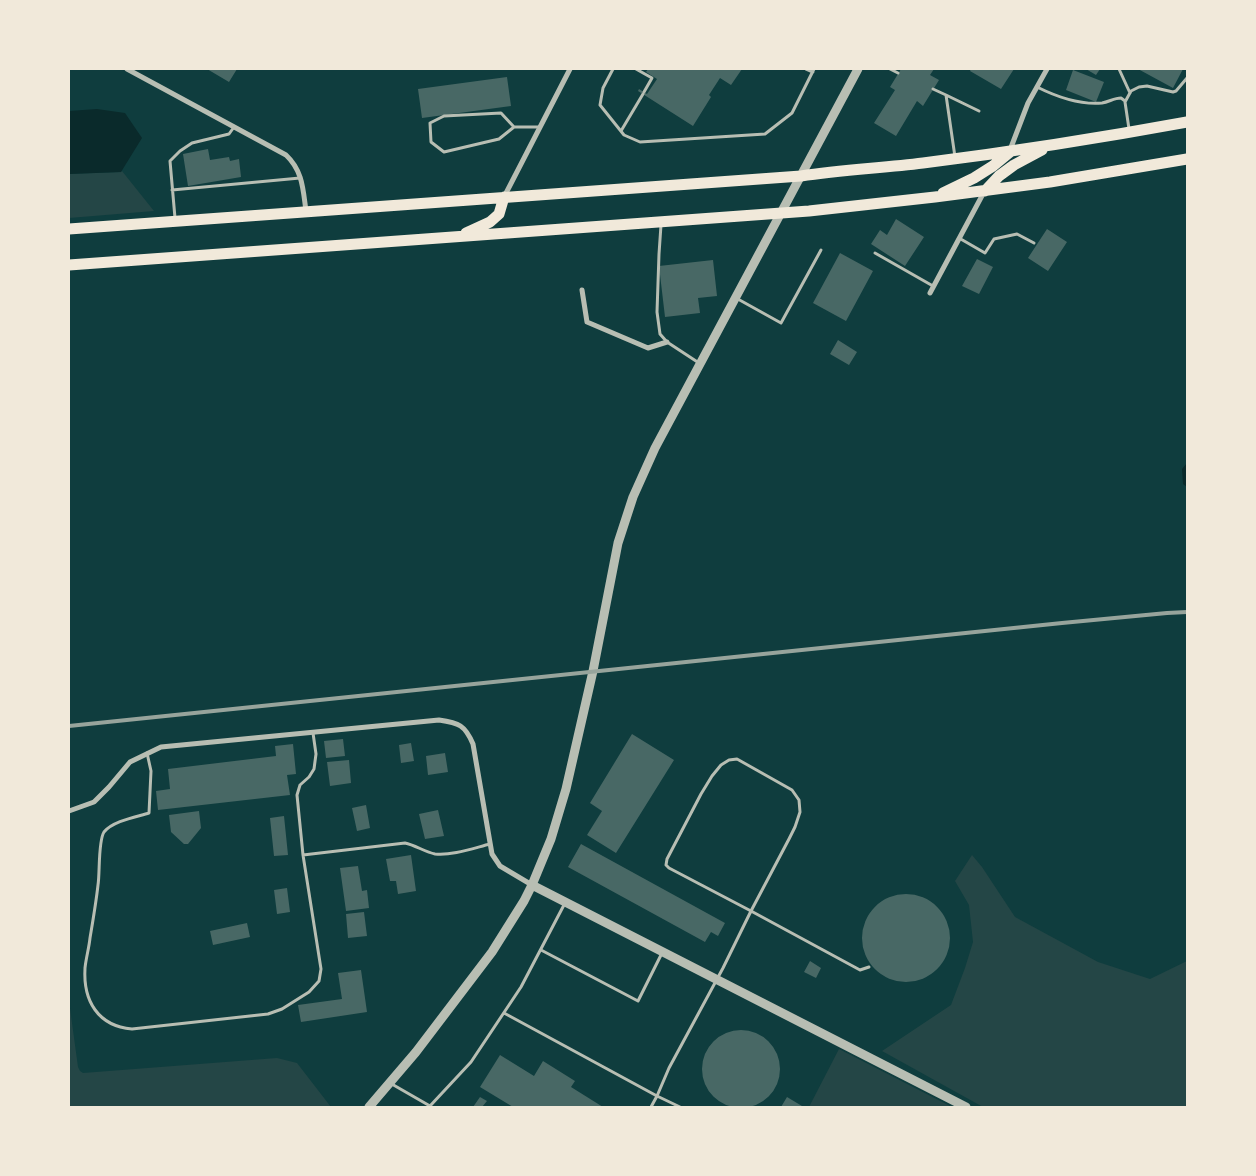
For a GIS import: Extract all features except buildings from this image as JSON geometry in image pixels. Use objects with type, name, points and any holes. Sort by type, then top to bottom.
[{"type":"main road","points":[[69,228],[801,176],[921,164],[1010,152],[1187,122]]},
{"type":"main road","points":[[984,191],[999,176],[1014,165],[1053,145]]},
{"type":"main road","points":[[935,197],[974,178],[1010,152]]},
{"type":"main road","points":[[69,265],[781,213],[984,191],[1187,159]]},
{"type":"main road","points":[[457,236],[490,222],[499,214],[504,198]]},
{"type":"street","points":[[127,69],[286,155],[294,162],[298,170],[306,212]]},
{"type":"street","points":[[504,198],[570,69]]},
{"type":"street","points":[[369,1107],[416,1052],[492,952],[532,885],[551,839],[566,789],[593,671],[618,543],[633,497],[655,448],[858,69]]},
{"type":"street","points":[[1010,152],[1028,103],[1047,69]]},
{"type":"street","points":[[930,293],[984,191]]},
{"type":"street","points":[[582,290],[587,322],[648,348],[666,342]]},
{"type":"street","points":[[69,811],[94,802],[130,762],[161,747],[439,720],[457,723],[470,736],[473,744],[492,854],[500,866],[565,903],[966,1107]]},
{"type":"lane","points":[[613,69],[604,88],[600,104],[624,135],[640,142],[765,134],[792,113],[813,70],[806,69]]},
{"type":"lane","points":[[621,131],[652,78],[636,69]]},
{"type":"lane","points":[[890,69],[898,73]]},
{"type":"lane","points":[[1119,69],[1130,93]]},
{"type":"lane","points":[[1129,133],[1126,101],[1130,93],[1139,87],[1147,86],[1174,92],[1187,78]]},
{"type":"lane","points":[[1037,87],[1074,102],[1103,103],[1115,98],[1121,98],[1126,101]]},
{"type":"lane","points":[[933,89],[979,111]]},
{"type":"lane","points":[[946,95],[955,159]]},
{"type":"lane","points":[[514,127],[501,113],[444,116],[430,123],[431,142],[444,152],[499,139],[514,127],[540,127]]},
{"type":"lane","points":[[175,221],[170,161],[192,143],[229,134],[234,127]]},
{"type":"lane","points":[[172,190],[300,178]]},
{"type":"lane","points":[[661,222],[658,312],[660,334],[666,342],[700,364]]},
{"type":"lane","points":[[959,238],[985,253],[994,240],[1017,234],[1034,243]]},
{"type":"lane","points":[[735,297],[781,322],[821,250]]},
{"type":"lane","points":[[875,253],[934,286]]},
{"type":"lane","points":[[148,753],[151,771],[149,813],[110,826],[102,834],[99,883],[85,969],[85,980],[90,1004],[110,1024],[132,1029],[268,1014],[282,1009],[309,992],[319,981],[321,969],[303,855],[297,796],[300,784],[309,777],[314,769],[316,754],[313,732]]},
{"type":"lane","points":[[651,1107],[668,1068],[716,980],[750,911],[789,839],[800,812],[799,800],[792,790],[737,759],[729,760],[721,765],[701,794],[666,864],[669,868],[750,911],[860,970],[869,967]]},
{"type":"lane","points":[[303,855],[405,843],[433,854],[442,854],[490,844]]},
{"type":"lane","points":[[390,1082],[432,1107],[471,1062],[522,987],[565,903]]},
{"type":"lane","points":[[541,950],[638,1001],[662,952]]},
{"type":"lane","points":[[504,1013],[680,1107]]},
{"type":"shaded area","points":[[97,109],[125,113],[142,138],[121,172],[69,174],[69,111]]},
{"type":"shaded area","points":[[122,171],[154,211],[69,218],[69,174]]},
{"type":"shaded area","points":[[1187,463],[1187,487],[1183,484],[1182,469]]},
{"type":"shaded area","points":[[972,855],[1015,917],[1098,962],[1150,979],[1187,961],[1187,1107],[983,1107],[882,1051],[951,1005],[973,942],[969,905],[955,881]]},
{"type":"shaded area","points":[[69,1001],[78,1067],[83,1073],[277,1058],[297,1063],[331,1107],[69,1107]]},
{"type":"shaded area","points":[[839,1049],[952,1107],[809,1107]]},
{"type":"railway","points":[[69,726],[1062,623],[1187,612]]}]
